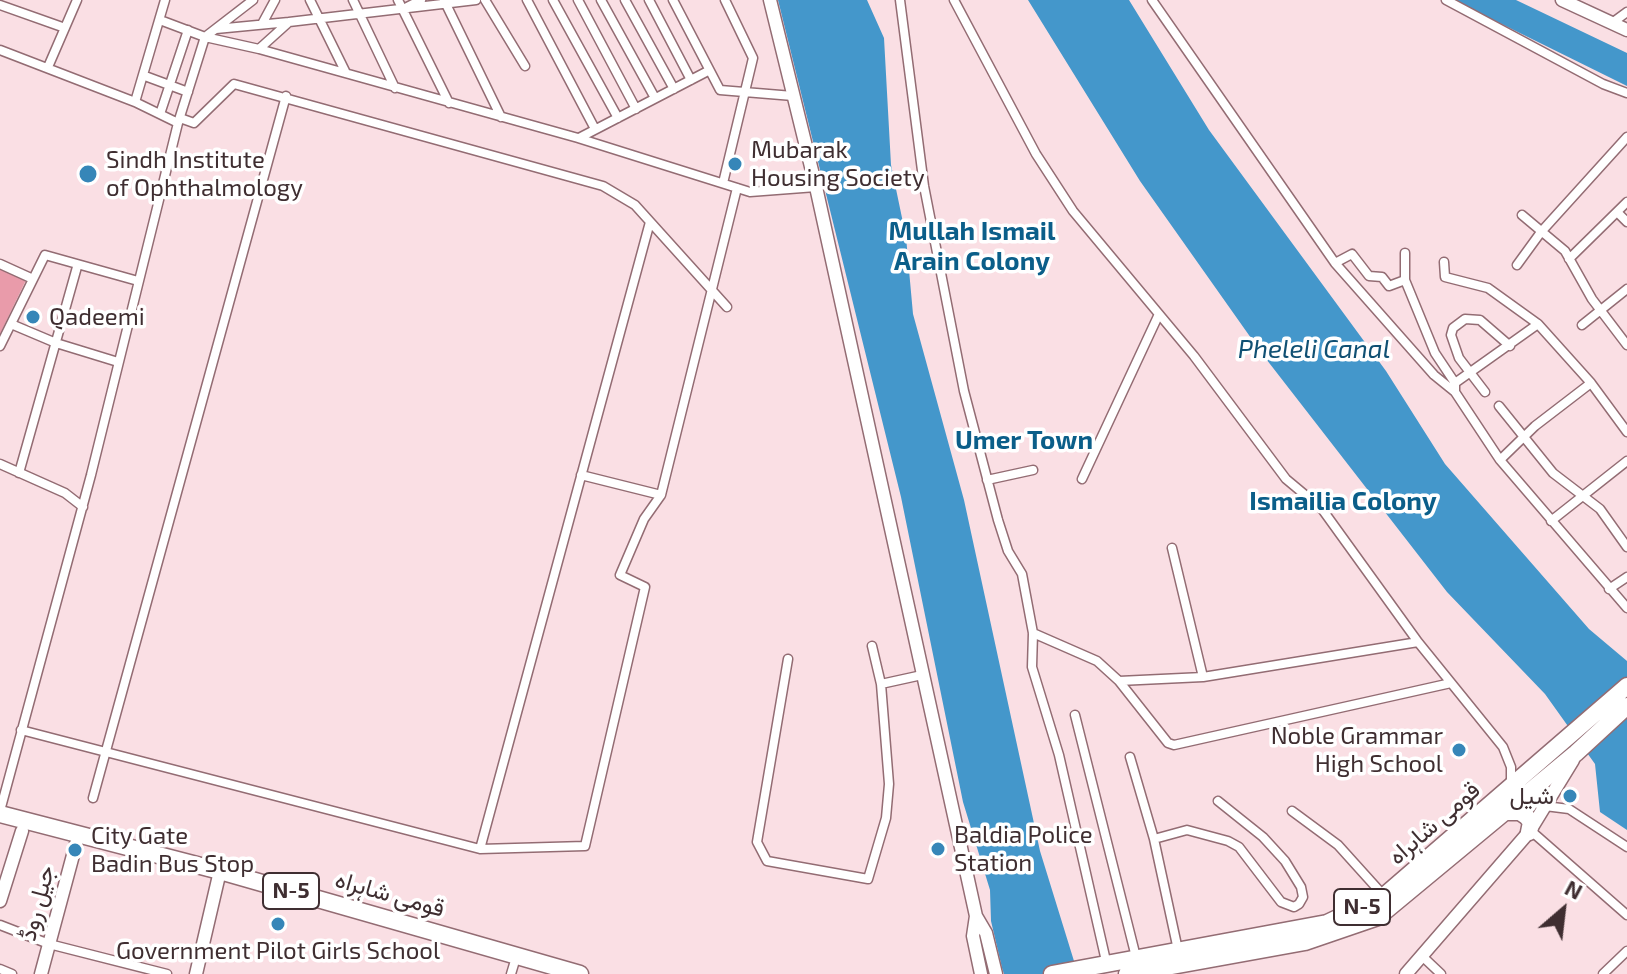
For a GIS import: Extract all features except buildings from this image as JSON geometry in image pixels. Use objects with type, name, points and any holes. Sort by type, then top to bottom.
[{"type":"highway","name":"قومی شاہراہ","points":[[1127,974],[1378,917],[1570,747],[1627,686]]},
{"type":"highway","name":"قومی شاہراہ","points":[[1304,935],[1384,896],[1494,816],[1511,789],[1627,706]]},
{"type":"highway","points":[[1494,816],[1520,812],[1531,822],[1530,831]]},
{"type":"highway","name":"قومی شاہراہ","points":[[0,813],[119,850],[580,974]]},
{"type":"highway","name":"قومی شاہراہ","points":[[0,825],[76,844],[119,850]]},
{"type":"highway","name":"قومی شاہراہ","points":[[219,876],[512,969],[545,974]]},
{"type":"highway","name":"قومی شاہراہ","points":[[1052,974],[1136,957],[1180,963]]},
{"type":"main road","points":[[770,0],[816,187],[976,916],[986,933],[996,974]]},
{"type":"main road","points":[[1562,0],[1627,30]]},
{"type":"main road","points":[[1406,974],[1530,831],[1545,806],[1570,747]]},
{"type":"main road","points":[[0,901],[22,831]]},
{"type":"main road","name":"جیل روڈ","points":[[41,974],[76,844]]},
{"type":"main road","points":[[196,974],[219,876]]},
{"type":"main road","points":[[976,916],[973,936],[981,974]]},
{"type":"street","points":[[48,67],[77,0]]},
{"type":"street","points":[[135,102],[165,0]]},
{"type":"street","points":[[0,813],[83,507],[179,120],[205,37],[253,0]]},
{"type":"street","points":[[262,24],[275,0]]},
{"type":"street","points":[[310,0],[345,71]]},
{"type":"street","points":[[353,0],[395,88]]},
{"type":"street","points":[[398,0],[449,103]]},
{"type":"street","points":[[403,10],[421,0]]},
{"type":"street","points":[[215,29],[476,0]]},
{"type":"street","points":[[485,0],[525,66]]},
{"type":"street","points":[[527,0],[595,129]]},
{"type":"street","points":[[553,0],[618,118]]},
{"type":"street","points":[[578,0],[636,109]]},
{"type":"street","points":[[601,0],[655,98]]},
{"type":"street","points":[[625,0],[674,89]]},
{"type":"street","points":[[649,0],[691,80]]},
{"type":"street","points":[[673,0],[720,90],[793,96]]},
{"type":"street","points":[[723,183],[753,58],[725,0]]},
{"type":"street","points":[[900,0],[924,186],[964,391],[1008,551],[1022,574],[1033,633],[1032,667],[1059,755],[1106,961]]},
{"type":"street","points":[[954,0],[1036,154],[1073,211],[1159,314],[1286,479],[1322,509],[1418,642],[1503,747],[1511,767],[1511,789]]},
{"type":"street","points":[[1152,0],[1335,263],[1434,375],[1455,388]]},
{"type":"street","points":[[1446,0],[1590,78],[1627,93]]},
{"type":"street","points":[[445,2],[501,117]]},
{"type":"street","points":[[0,5],[65,28]]},
{"type":"street","points":[[1612,23],[1627,12]]},
{"type":"street","points":[[160,20],[205,37],[345,71],[395,88],[578,138],[750,192],[816,187]]},
{"type":"street","points":[[259,49],[289,22]]},
{"type":"street","points":[[160,114],[188,30]]},
{"type":"street","points":[[0,50],[179,120],[194,123],[234,84],[603,186],[620,193],[650,222],[727,307]]},
{"type":"street","points":[[578,138],[708,71]]},
{"type":"street","points":[[145,76],[188,92]]},
{"type":"street","points":[[93,798],[286,96]]},
{"type":"street","points":[[1517,265],[1541,232],[1627,137]]},
{"type":"street","points":[[21,730],[480,849],[585,846],[645,587],[620,575],[644,519],[661,495],[709,290],[737,188]]},
{"type":"street","points":[[1569,259],[1627,202]]},
{"type":"street","points":[[1617,212],[1627,222]]},
{"type":"street","points":[[1522,215],[1569,259],[1601,311],[1627,345]]},
{"type":"street","points":[[480,849],[650,222]]},
{"type":"street","points":[[1405,253],[1405,280],[1435,353],[1500,460],[1627,608]]},
{"type":"street","points":[[1335,263],[1352,254],[1369,276],[1377,280],[1382,277],[1389,286],[1405,280]]},
{"type":"street","points":[[0,346],[45,255],[77,267],[138,281]]},
{"type":"street","points":[[1444,262],[1445,277],[1488,288],[1538,324],[1591,383],[1627,432]]},
{"type":"street","points":[[0,264],[33,279]]},
{"type":"street","points":[[19,473],[77,267]]},
{"type":"street","points":[[1582,325],[1627,289]]},
{"type":"street","points":[[1082,479],[1159,314]]},
{"type":"street","points":[[1485,392],[1459,358],[1451,335],[1457,323],[1469,318],[1480,320],[1510,346]]},
{"type":"street","points":[[11,324],[56,343],[118,362]]},
{"type":"street","points":[[1455,388],[1470,373],[1538,324]]},
{"type":"street","points":[[1500,460],[1591,383]]},
{"type":"street","points":[[1499,406],[1553,473],[1600,509],[1627,547]]},
{"type":"street","points":[[1551,521],[1627,461]]},
{"type":"street","points":[[0,464],[65,493],[83,507]]},
{"type":"street","points":[[987,480],[1033,470]]},
{"type":"street","points":[[581,475],[661,495]]},
{"type":"street","points":[[1172,548],[1203,677]]},
{"type":"street","points":[[1609,589],[1627,577]]},
{"type":"street","points":[[1033,633],[1097,661],[1119,681],[1168,743],[1174,745],[1451,683]]},
{"type":"street","points":[[1119,681],[1203,677],[1418,642]]},
{"type":"street","points":[[788,659],[757,842],[767,861],[868,879],[886,818],[889,784],[881,684],[872,646]]},
{"type":"street","points":[[881,684],[922,675]]},
{"type":"street","points":[[1075,715],[1136,957]]},
{"type":"street","points":[[1130,757],[1154,839],[1180,963]]},
{"type":"street","points":[[1154,839],[1187,830],[1228,841],[1239,847],[1281,902],[1294,907],[1299,904],[1303,897],[1301,887],[1285,861],[1263,837],[1218,801]]},
{"type":"street","points":[[1545,806],[1569,809],[1627,847]]},
{"type":"street","points":[[1292,811],[1338,845],[1384,896]]},
{"type":"street","points":[[1530,831],[1627,915]]},
{"type":"street","points":[[0,925],[49,944],[167,974]]},
{"type":"street","points":[[1603,974],[1627,951]]},
{"type":"street","points":[[1422,956],[1441,974]]},
{"type":"street","points":[[117,974],[120,962]]},
{"type":"street","points":[[0,969],[12,974]]},
{"type":"shaded area","points":[[0,267],[26,280],[0,334]]},
{"type":"water","points":[[778,0],[867,0],[884,38],[891,165],[906,237],[913,314],[964,500],[1040,851],[1078,974],[1004,974],[1002,968],[991,921],[990,890],[963,802],[901,497]]},
{"type":"water","name":"Pheleli Canal","points":[[1028,0],[1129,0],[1209,130],[1386,371],[1445,464],[1589,629],[1627,661],[1627,830],[1600,812],[1595,764],[1545,694],[1447,592],[1263,355],[1140,181]]},
{"type":"water","points":[[1453,0],[1516,0],[1627,53],[1627,86]]},
{"type":"place","name":"Mubarak Housing Society","points":[[735,164]]},
{"type":"place","name":"Sindh Institute of Ophthalmology","points":[[88,174]]},
{"type":"place","name":"Qadeemi","points":[[33,317]]},
{"type":"place","name":"Noble Grammar High School","points":[[1459,750]]},
{"type":"place","name":"شیل","points":[[1570,796]]},
{"type":"place","name":"Baldia Police Station","points":[[938,849]]},
{"type":"place","name":"City Gate Badin Bus Stop","points":[[75,850]]},
{"type":"place","name":"Government Pilot Girls School","points":[[278,924]]},
{"type":"district","name":"Mullah Ismail Arain Colony","points":[[972,246]]},
{"type":"district","name":"Umer Town","points":[[1024,440]]},
{"type":"district","name":"Ismailia Colony","points":[[1343,501]]}]
